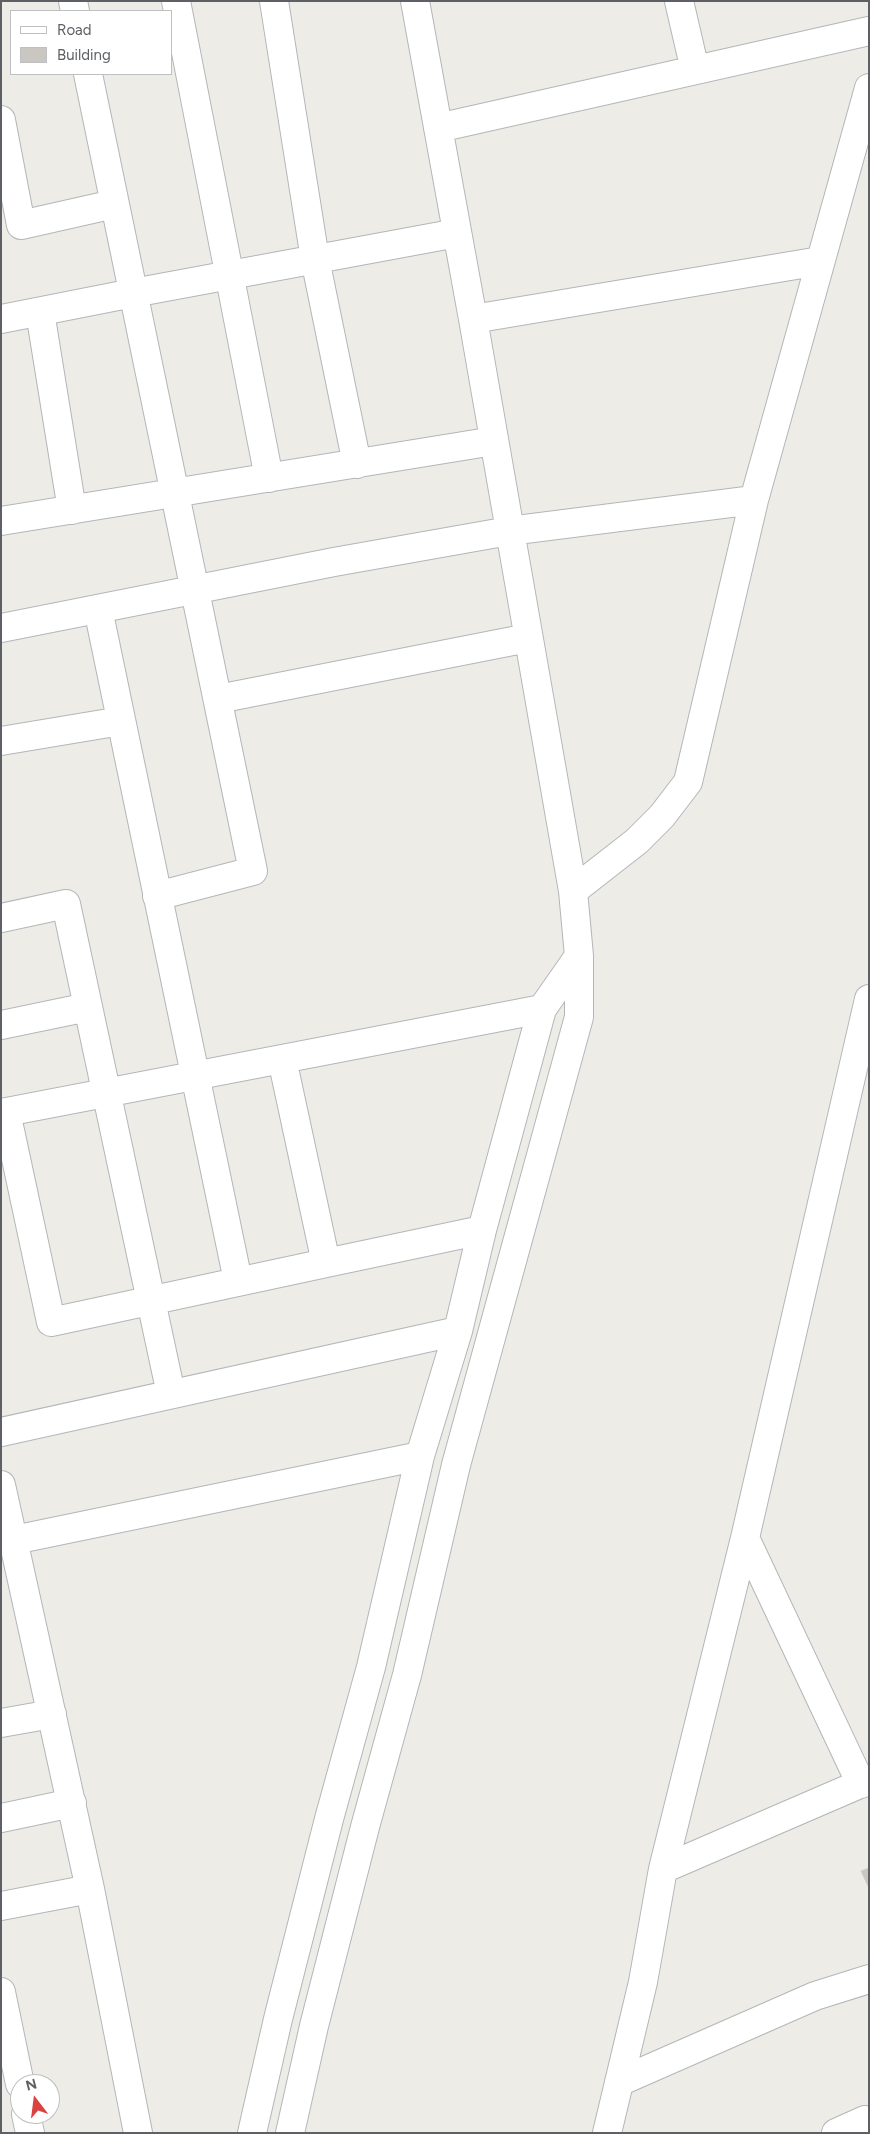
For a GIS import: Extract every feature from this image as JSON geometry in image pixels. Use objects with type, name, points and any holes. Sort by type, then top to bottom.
[{"type":"street","points":[[176,1],[269,478]]},
{"type":"street","points":[[274,1],[315,260],[358,464]]},
{"type":"street","points":[[290,2133],[314,2026],[365,1827],[407,1675],[456,1465],[579,1017],[580,956],[573,891],[473,318],[415,1]]},
{"type":"street","points":[[679,1],[695,70]]},
{"type":"street","points":[[438,128],[869,31]]},
{"type":"street","points":[[88,75],[253,871],[157,896]]},
{"type":"street","points":[[573,891],[637,841],[662,816],[688,782],[754,500],[869,88]]},
{"type":"street","points":[[1,120],[11,228],[114,204]]},
{"type":"street","points":[[1,319],[457,233]]},
{"type":"street","points":[[473,318],[820,261]]},
{"type":"street","points":[[40,312],[72,510]]},
{"type":"street","points":[[1,521],[494,441]]},
{"type":"street","points":[[1,628],[194,589],[509,531],[754,500]]},
{"type":"street","points":[[98,609],[238,1281]]},
{"type":"street","points":[[218,699],[528,638]]},
{"type":"street","points":[[1,741],[121,721]]},
{"type":"street","points":[[1,918],[66,904],[171,1394]]},
{"type":"street","points":[[252,2133],[278,2019],[324,1838],[372,1667],[420,1456],[458,1331],[482,1230],[542,1009],[580,956]]},
{"type":"street","points":[[607,2133],[643,1982],[663,1869],[745,1538],[869,999]]},
{"type":"street","points":[[1,1024],[88,1007]]},
{"type":"street","points":[[482,1230],[51,1322],[4,1113],[542,1009]]},
{"type":"street","points":[[282,1059],[326,1263]]},
{"type":"street","points":[[1,1432],[458,1331]]},
{"type":"street","points":[[14,1540],[420,1456]]},
{"type":"street","points":[[1,1485],[90,1889],[138,2133]]},
{"type":"street","points":[[663,1869],[865,1782],[745,1538]]},
{"type":"street","points":[[1,1723],[52,1714]]},
{"type":"street","points":[[1,1818],[72,1804]]},
{"type":"street","points":[[1,1906],[90,1889]]},
{"type":"street","points":[[619,2082],[815,1996],[869,1979]]},
{"type":"street","points":[[2,1994],[18,2074]]},
{"type":"street","points":[[836,2133],[865,2120]]},
{"type":"building","points":[[869,1868],[869,1888],[861,1871]]}]
